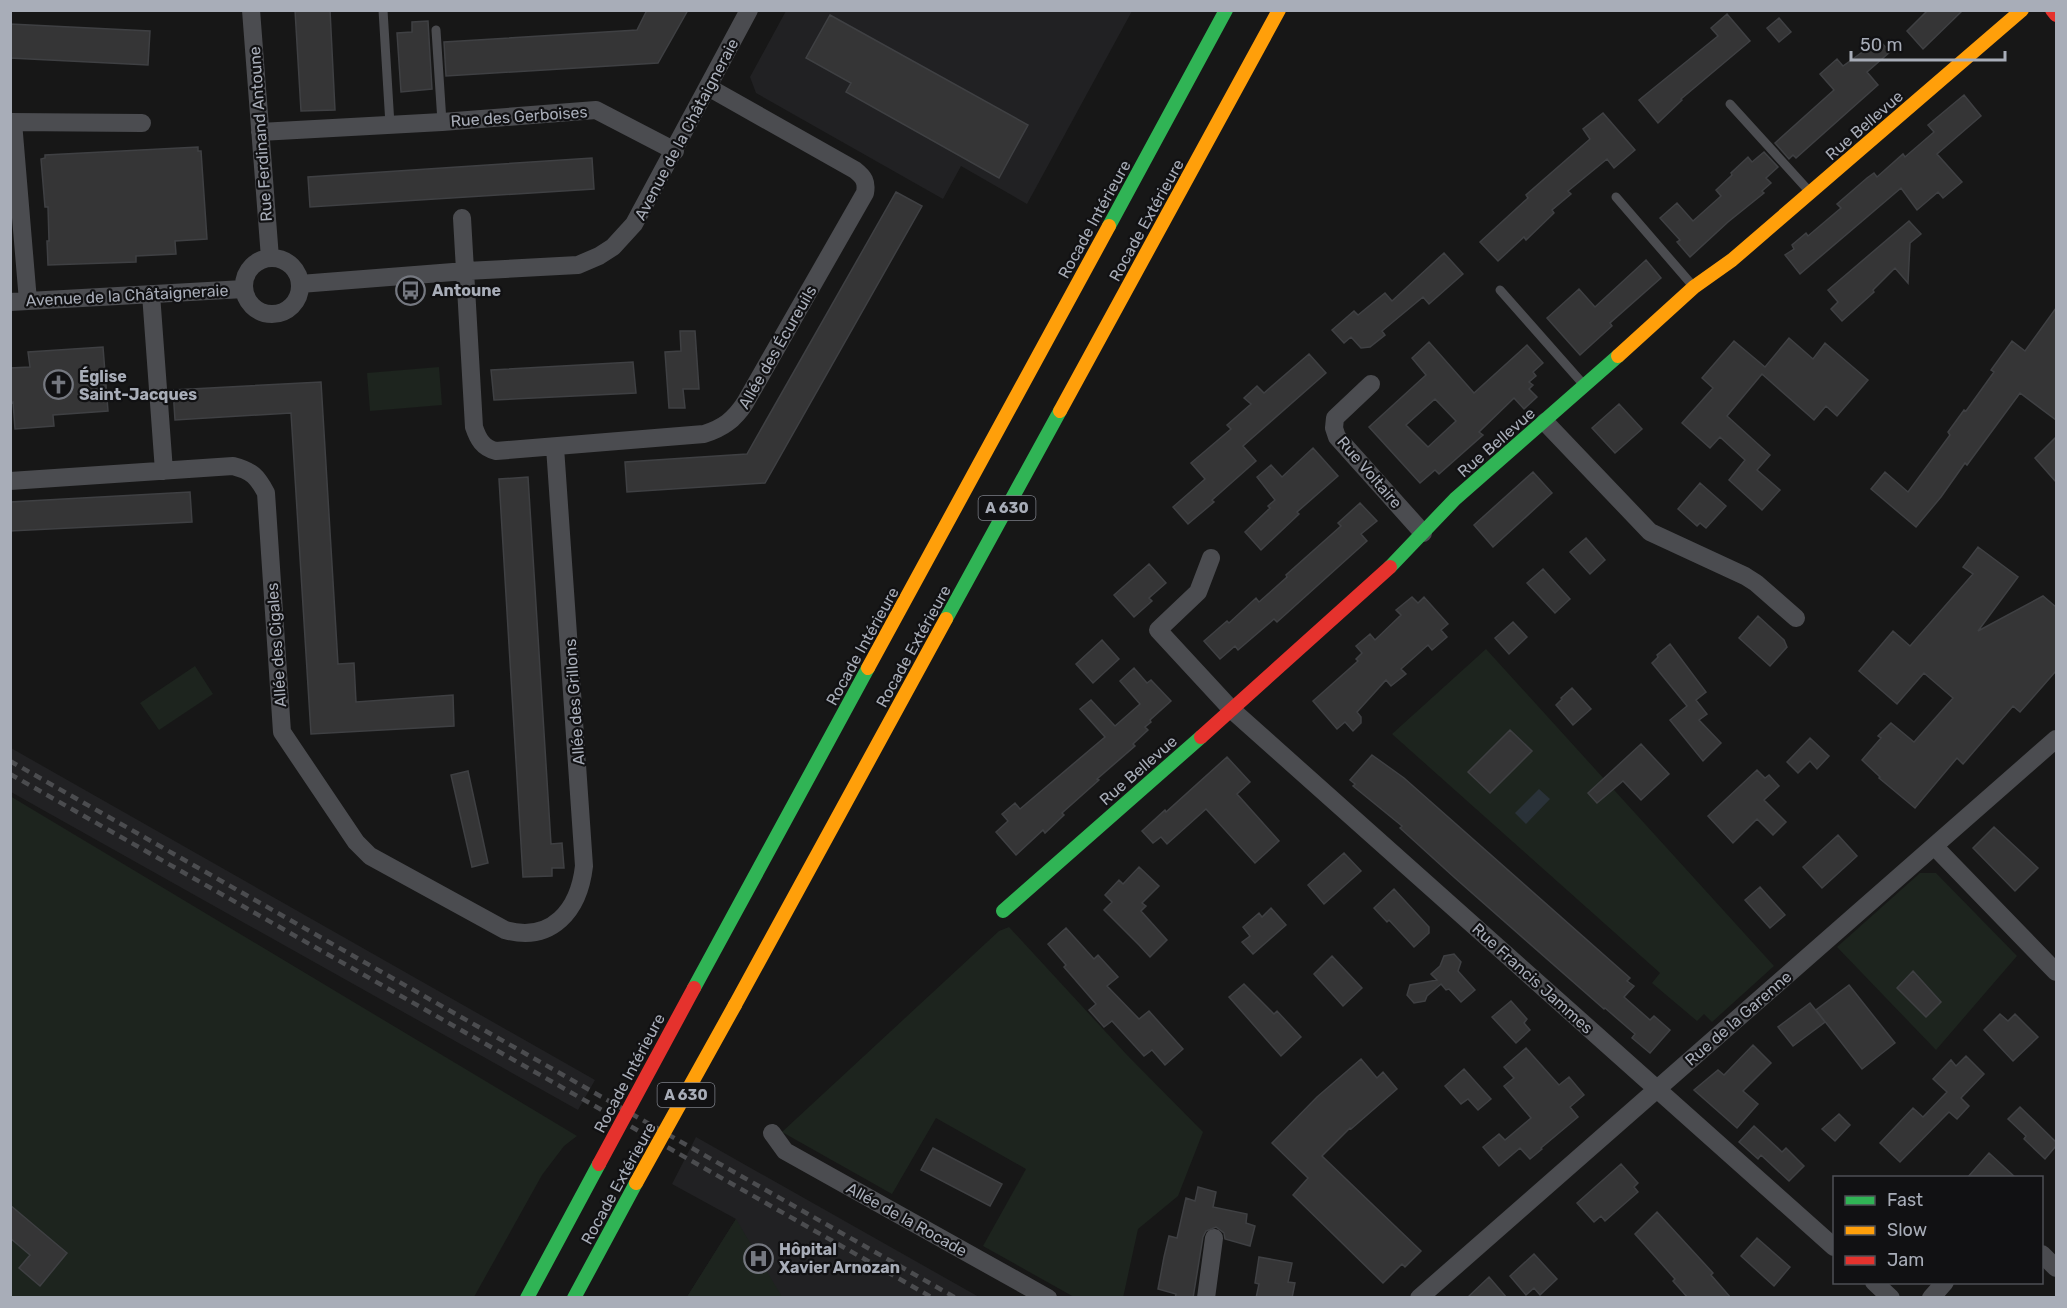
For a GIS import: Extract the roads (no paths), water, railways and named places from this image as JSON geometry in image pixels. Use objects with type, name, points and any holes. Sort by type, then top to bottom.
[{"type":"main road","name":"Rocade Intérieure","points":[[527,1298],[1226,10]]},
{"type":"main road","name":"Rocade Extérieure","points":[[574,1298],[1279,10]]},
{"type":"main road","name":"Rue Bellevue","points":[[1003,911],[1232,710],[1406,553],[1455,499],[1545,422],[1694,287],[1732,260],[2022,10]]},
{"type":"main road","points":[[2052,10],[2056,15]]},
{"type":"street","name":"Rue Ferdinand Antoune","points":[[251,10],[270,258]]},
{"type":"street","name":"Avenue de la Châtaigneraie","points":[[300,284],[578,265],[599,256],[624,237],[634,224],[749,10]]},
{"type":"street","name":"Allée des Écureuils","points":[[466,271],[473,404],[477,435],[481,443],[489,449],[496,451],[555,447],[704,434],[729,423],[745,403],[865,193],[866,185],[864,179],[855,170],[708,87]]},
{"type":"street","name":"Rue des Gerboises","points":[[260,132],[442,122],[596,110],[675,151]]},
{"type":"street","points":[[19,302],[12,122],[142,123]]},
{"type":"street","points":[[462,218],[466,271]]},
{"type":"street","points":[[270,258],[290,265],[295,270],[300,284],[296,301],[283,312],[275,314],[266,313],[251,304],[244,289],[250,268],[270,258]]},
{"type":"street","name":"Avenue de la Châtaigneraie","points":[[19,302],[244,289]]},
{"type":"street","points":[[151,294],[164,471]]},
{"type":"street","name":"Rue Voltaire","points":[[1371,384],[1335,418],[1334,428],[1337,437],[1423,533]]},
{"type":"street","points":[[1545,422],[1650,532],[1745,576],[1796,618]]},
{"type":"street","name":"Allée des Grillons","points":[[532,934],[559,921],[570,909],[582,883],[584,866],[555,447]]},
{"type":"street","name":"Allée des Cigales","points":[[10,481],[233,466],[250,471],[260,481],[266,493],[282,732],[356,842],[370,856],[505,930],[532,934]]},
{"type":"street","name":"Rue Francis Jammes","points":[[1211,558],[1198,592],[1158,630],[1232,710],[1833,1246]]},
{"type":"street","name":"Rue de la Garenne","points":[[1419,1298],[2056,739]]},
{"type":"street","points":[[1934,846],[2056,972]]},
{"type":"street","name":"Allée de la Rocade","points":[[772,1133],[785,1150],[1047,1298]]},
{"type":"street","points":[[1206,1298],[1215,1238]]},
{"type":"street","points":[[2043,1255],[2056,1268]]},
{"type":"street","points":[[1876,1284],[1891,1298]]},
{"type":"street","points":[[1931,1298],[1943,1284]]},
{"type":"lane","points":[[383,10],[390,125]]},
{"type":"lane","points":[[436,30],[442,122]]},
{"type":"lane","points":[[1730,104],[1810,193]]},
{"type":"lane","points":[[1616,197],[1694,287]]},
{"type":"lane","points":[[1500,290],[1585,386]]},
{"type":"railway","points":[[10,761],[956,1298]]},
{"type":"railway","points":[[10,774],[933,1298]]},
{"type":"place","name":"Antoune","points":[[411,290]]},
{"type":"place","name":"Église Saint-Jacques","points":[[58,385]]},
{"type":"place","name":"Hôpital Xavier Arnozan","points":[[758,1258]]}]
